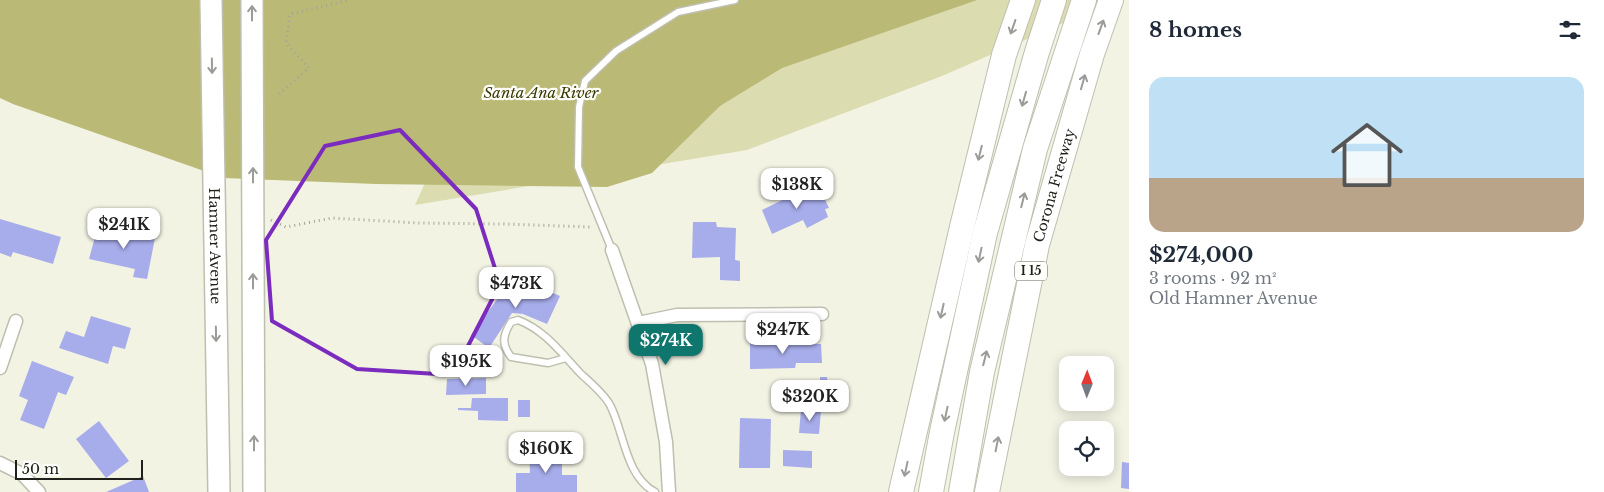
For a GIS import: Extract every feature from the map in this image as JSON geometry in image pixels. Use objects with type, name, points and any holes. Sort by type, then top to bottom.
[{"type":"highway","points":[[901,492],[955,255],[1004,55],[1023,0]]},
{"type":"highway","points":[[931,492],[985,233],[1037,52],[1054,0]]},
{"type":"highway","points":[[961,492],[982,372],[1035,149],[1084,0]]},
{"type":"highway","name":"Corona Freeway","points":[[987,492],[1037,245],[1092,54],[1111,0]]},
{"type":"main road","name":"Hamner Avenue","points":[[211,0],[218,492]]},
{"type":"main road","points":[[252,0],[259,221],[254,492]]},
{"type":"street","points":[[612,250],[652,364],[666,442],[669,492]]},
{"type":"street","points":[[638,323],[676,315],[822,314]]},
{"type":"street","points":[[0,368],[16,321]]},
{"type":"street","points":[[0,463],[22,474],[39,492]]},
{"type":"lane","points":[[612,250],[578,167],[579,107],[585,81],[616,51],[678,12],[736,0]]},
{"type":"lane","points":[[566,358],[548,363],[511,357],[504,349],[503,339],[511,322],[518,320],[536,329],[551,341],[610,404],[631,464],[639,477],[655,492]]},
{"type":"path","points":[[279,94],[309,68],[286,44],[290,14],[349,0]]},
{"type":"path","points":[[259,221],[286,227],[332,218],[418,223],[592,227],[596,236]]},
{"type":"highlighted area","points":[[400,130],[476,209],[500,284],[453,375],[357,369],[272,321],[266,240],[325,146]]},
{"type":"green space","points":[[509,0],[1116,0],[942,76],[747,150],[415,205]]},
{"type":"water","name":"Santa Ana River","points":[[0,0],[977,0],[782,68],[720,106],[652,173],[607,187],[376,184],[224,178],[0,98]]},
{"type":"building","points":[[817,183],[829,208],[825,209],[828,217],[807,228],[803,220],[772,234],[762,210]]},
{"type":"building","points":[[0,219],[61,237],[53,264],[13,252],[11,257],[0,253]]},
{"type":"building","points":[[693,222],[716,222],[717,227],[736,228],[735,260],[740,261],[740,281],[720,280],[720,257],[692,258]]},
{"type":"building","points":[[98,226],[155,238],[147,279],[133,277],[135,269],[89,259]]},
{"type":"building","points":[[528,282],[560,296],[547,324],[523,314],[512,313],[489,348],[471,335],[498,298],[496,290]]},
{"type":"building","points":[[91,316],[131,328],[125,349],[113,346],[108,364],[59,348],[66,331],[84,337]]},
{"type":"building","points":[[750,343],[821,344],[822,363],[796,363],[795,368],[750,369]]},
{"type":"building","points":[[32,361],[74,377],[66,395],[58,392],[44,429],[20,420],[28,400],[19,396]]},
{"type":"building","points":[[820,377],[827,377],[828,388],[820,388]]},
{"type":"building","points":[[486,378],[486,394],[446,395],[447,379]]},
{"type":"building","points":[[472,398],[508,398],[508,421],[478,420],[478,411],[458,410],[458,408],[471,408]]},
{"type":"building","points":[[518,400],[530,400],[530,417],[518,417]]},
{"type":"building","points":[[801,409],[821,410],[819,434],[799,433]]},
{"type":"building","points":[[740,418],[771,419],[770,468],[739,468]]},
{"type":"building","points":[[99,421],[129,461],[106,478],[76,439]]},
{"type":"building","points":[[529,449],[562,450],[562,475],[577,475],[577,492],[516,492],[516,473],[530,473]]},
{"type":"building","points":[[783,450],[812,451],[812,468],[783,466]]},
{"type":"building","points":[[1122,462],[1129,463],[1129,489],[1121,488]]},
{"type":"building","points":[[143,476],[149,492],[106,492]]}]
